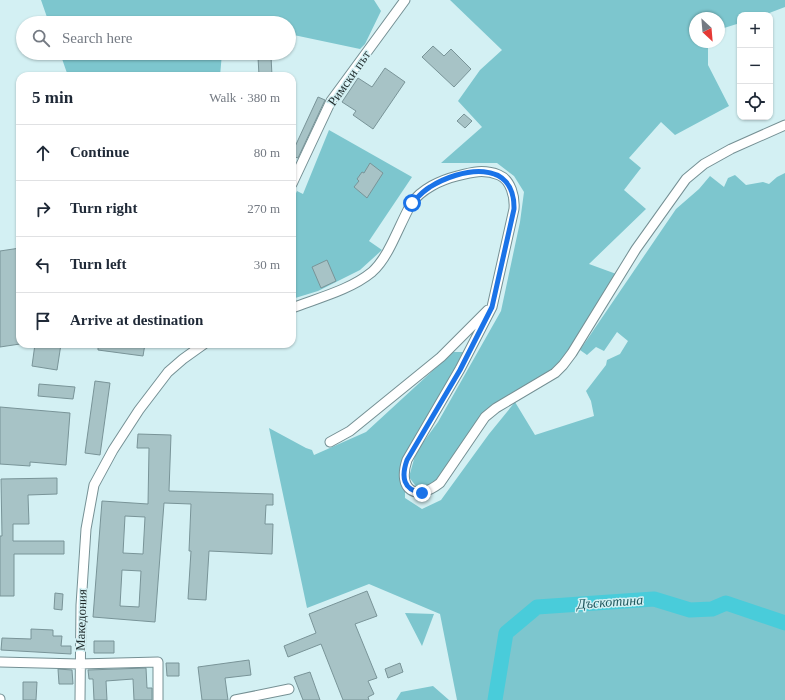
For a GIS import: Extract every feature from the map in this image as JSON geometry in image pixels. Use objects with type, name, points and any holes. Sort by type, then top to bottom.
[{"type":"street","name":"Римски път","points":[[296,175],[331,101],[405,0]]},
{"type":"street","points":[[296,306],[363,279],[374,271],[384,260],[412,203],[420,194],[431,186],[450,178],[471,172],[489,171],[501,176],[510,185],[515,197],[514,209],[492,307],[460,370],[407,460],[404,470],[404,479],[407,487],[414,492],[422,493],[433,489],[440,483],[485,417],[496,408],[555,372],[563,365],[572,353],[636,249],[686,179],[704,164],[731,149],[785,125]]},
{"type":"street","points":[[330,442],[350,431],[441,356],[492,307]]},
{"type":"street","name":"Македония","points":[[80,700],[81,605],[87,517],[94,485],[112,450],[139,410],[168,372],[198,348]]},
{"type":"street","points":[[0,662],[80,664],[158,662],[158,700]]},
{"type":"street","points":[[235,700],[289,689]]},
{"type":"shaded area","points":[[41,0],[374,0],[381,11],[365,44],[360,49],[296,35],[296,16],[47,16]]},
{"type":"shaded area","points":[[450,0],[785,0],[785,7],[772,12],[737,12],[737,24],[725,28],[725,12],[689,12],[689,48],[708,48],[708,65],[729,106],[675,135],[661,122],[629,158],[641,168],[624,190],[646,209],[589,264],[619,275],[576,345],[552,371],[500,403],[477,421],[433,485],[418,489],[409,477],[416,452],[438,422],[501,311],[520,222],[524,192],[514,176],[497,163],[441,163],[482,127],[458,101],[480,70],[502,50]]},
{"type":"shaded area","points":[[62,60],[221,60],[220,72],[67,72]]},
{"type":"shaded area","points":[[329,130],[412,177],[369,241],[382,250],[360,270],[318,291],[296,298],[296,193],[297,191],[303,194]]},
{"type":"shaded area","points":[[785,173],[785,700],[457,700],[440,614],[369,584],[307,608],[269,428],[312,450],[314,455],[366,432],[453,352],[468,352],[405,466],[405,498],[422,509],[441,500],[489,434],[515,402],[535,435],[594,416],[591,401],[586,391],[606,365],[607,360],[620,354],[628,341],[617,332],[604,351],[596,347],[587,355],[580,350],[676,209],[699,189],[710,176],[724,187],[728,178],[735,175],[746,185],[763,182],[769,184],[777,177]]},
{"type":"shaded area","points":[[405,613],[434,614],[422,646]]},
{"type":"shaded area","points":[[433,686],[449,700],[396,700],[401,692]]},
{"type":"building","points":[[433,46],[444,56],[451,49],[471,69],[454,87],[422,57]]},
{"type":"building","points":[[258,60],[271,60],[272,72],[259,72]]},
{"type":"building","points":[[385,68],[405,82],[373,129],[353,115],[356,111],[342,102],[358,78],[372,87]]},
{"type":"building","points":[[318,97],[325,100],[298,158],[296,157],[296,144]]},
{"type":"building","points":[[464,114],[472,121],[465,128],[457,121]]},
{"type":"building","points":[[370,163],[383,173],[367,198],[354,187],[359,181],[357,179],[362,172],[364,173]]},
{"type":"building","points":[[16,249],[16,345],[0,347],[0,251]]},
{"type":"building","points":[[327,260],[336,281],[321,288],[312,267]]},
{"type":"building","points":[[34,348],[60,348],[57,370],[32,366]]},
{"type":"building","points":[[98,348],[144,348],[143,356],[98,350]]},
{"type":"building","points":[[95,381],[110,383],[100,455],[85,453]]},
{"type":"building","points":[[39,384],[75,387],[73,399],[38,396]]},
{"type":"building","points":[[0,407],[70,413],[66,465],[30,462],[30,466],[0,464]]},
{"type":"building","points":[[138,434],[171,435],[169,491],[273,494],[273,505],[266,505],[265,524],[273,524],[272,554],[209,551],[206,600],[188,599],[191,551],[189,551],[191,504],[164,503],[155,622],[93,617],[102,501],[148,504],[149,448],[137,448]],"holes":[[[125,516],[145,517],[143,554],[123,553]],[[122,570],[141,571],[139,607],[120,606]]]},
{"type":"building","points":[[57,478],[57,494],[28,495],[29,524],[13,524],[13,541],[64,541],[64,554],[14,554],[14,596],[0,596],[0,536],[2,536],[1,479]]},
{"type":"building","points":[[367,591],[377,616],[355,624],[377,678],[368,681],[374,694],[368,697],[369,700],[343,700],[321,644],[288,657],[284,646],[316,633],[309,614]]},
{"type":"building","points":[[55,593],[63,594],[62,610],[54,609]]},
{"type":"building","points":[[31,629],[53,630],[53,636],[62,636],[61,646],[71,646],[71,654],[1,650],[2,638],[31,639]]},
{"type":"building","points":[[94,641],[114,641],[114,653],[94,653]]},
{"type":"building","points":[[249,660],[251,675],[225,678],[228,700],[202,700],[198,667]]},
{"type":"building","points":[[166,663],[179,663],[179,676],[167,676]]},
{"type":"building","points":[[400,663],[403,672],[388,678],[385,669]]},
{"type":"building","points":[[146,668],[147,688],[152,688],[152,700],[134,700],[133,679],[106,681],[107,700],[94,700],[93,679],[89,679],[88,670]]},
{"type":"building","points":[[58,669],[72,670],[73,684],[59,684]]},
{"type":"building","points":[[310,672],[320,700],[303,700],[294,677]]},
{"type":"building","points":[[23,682],[37,682],[36,700],[23,700]]},
{"type":"waterway","name":"Дъскотина","points":[[495,700],[506,633],[537,607],[654,599],[690,610],[712,609],[726,603],[785,623]]},
{"type":"route","points":[[412,203],[420,194],[431,186],[450,178],[471,172],[489,171],[501,176],[510,185],[515,197],[514,209],[492,307],[460,370],[407,460],[404,470],[404,479],[407,487],[414,492],[422,493]]}]
